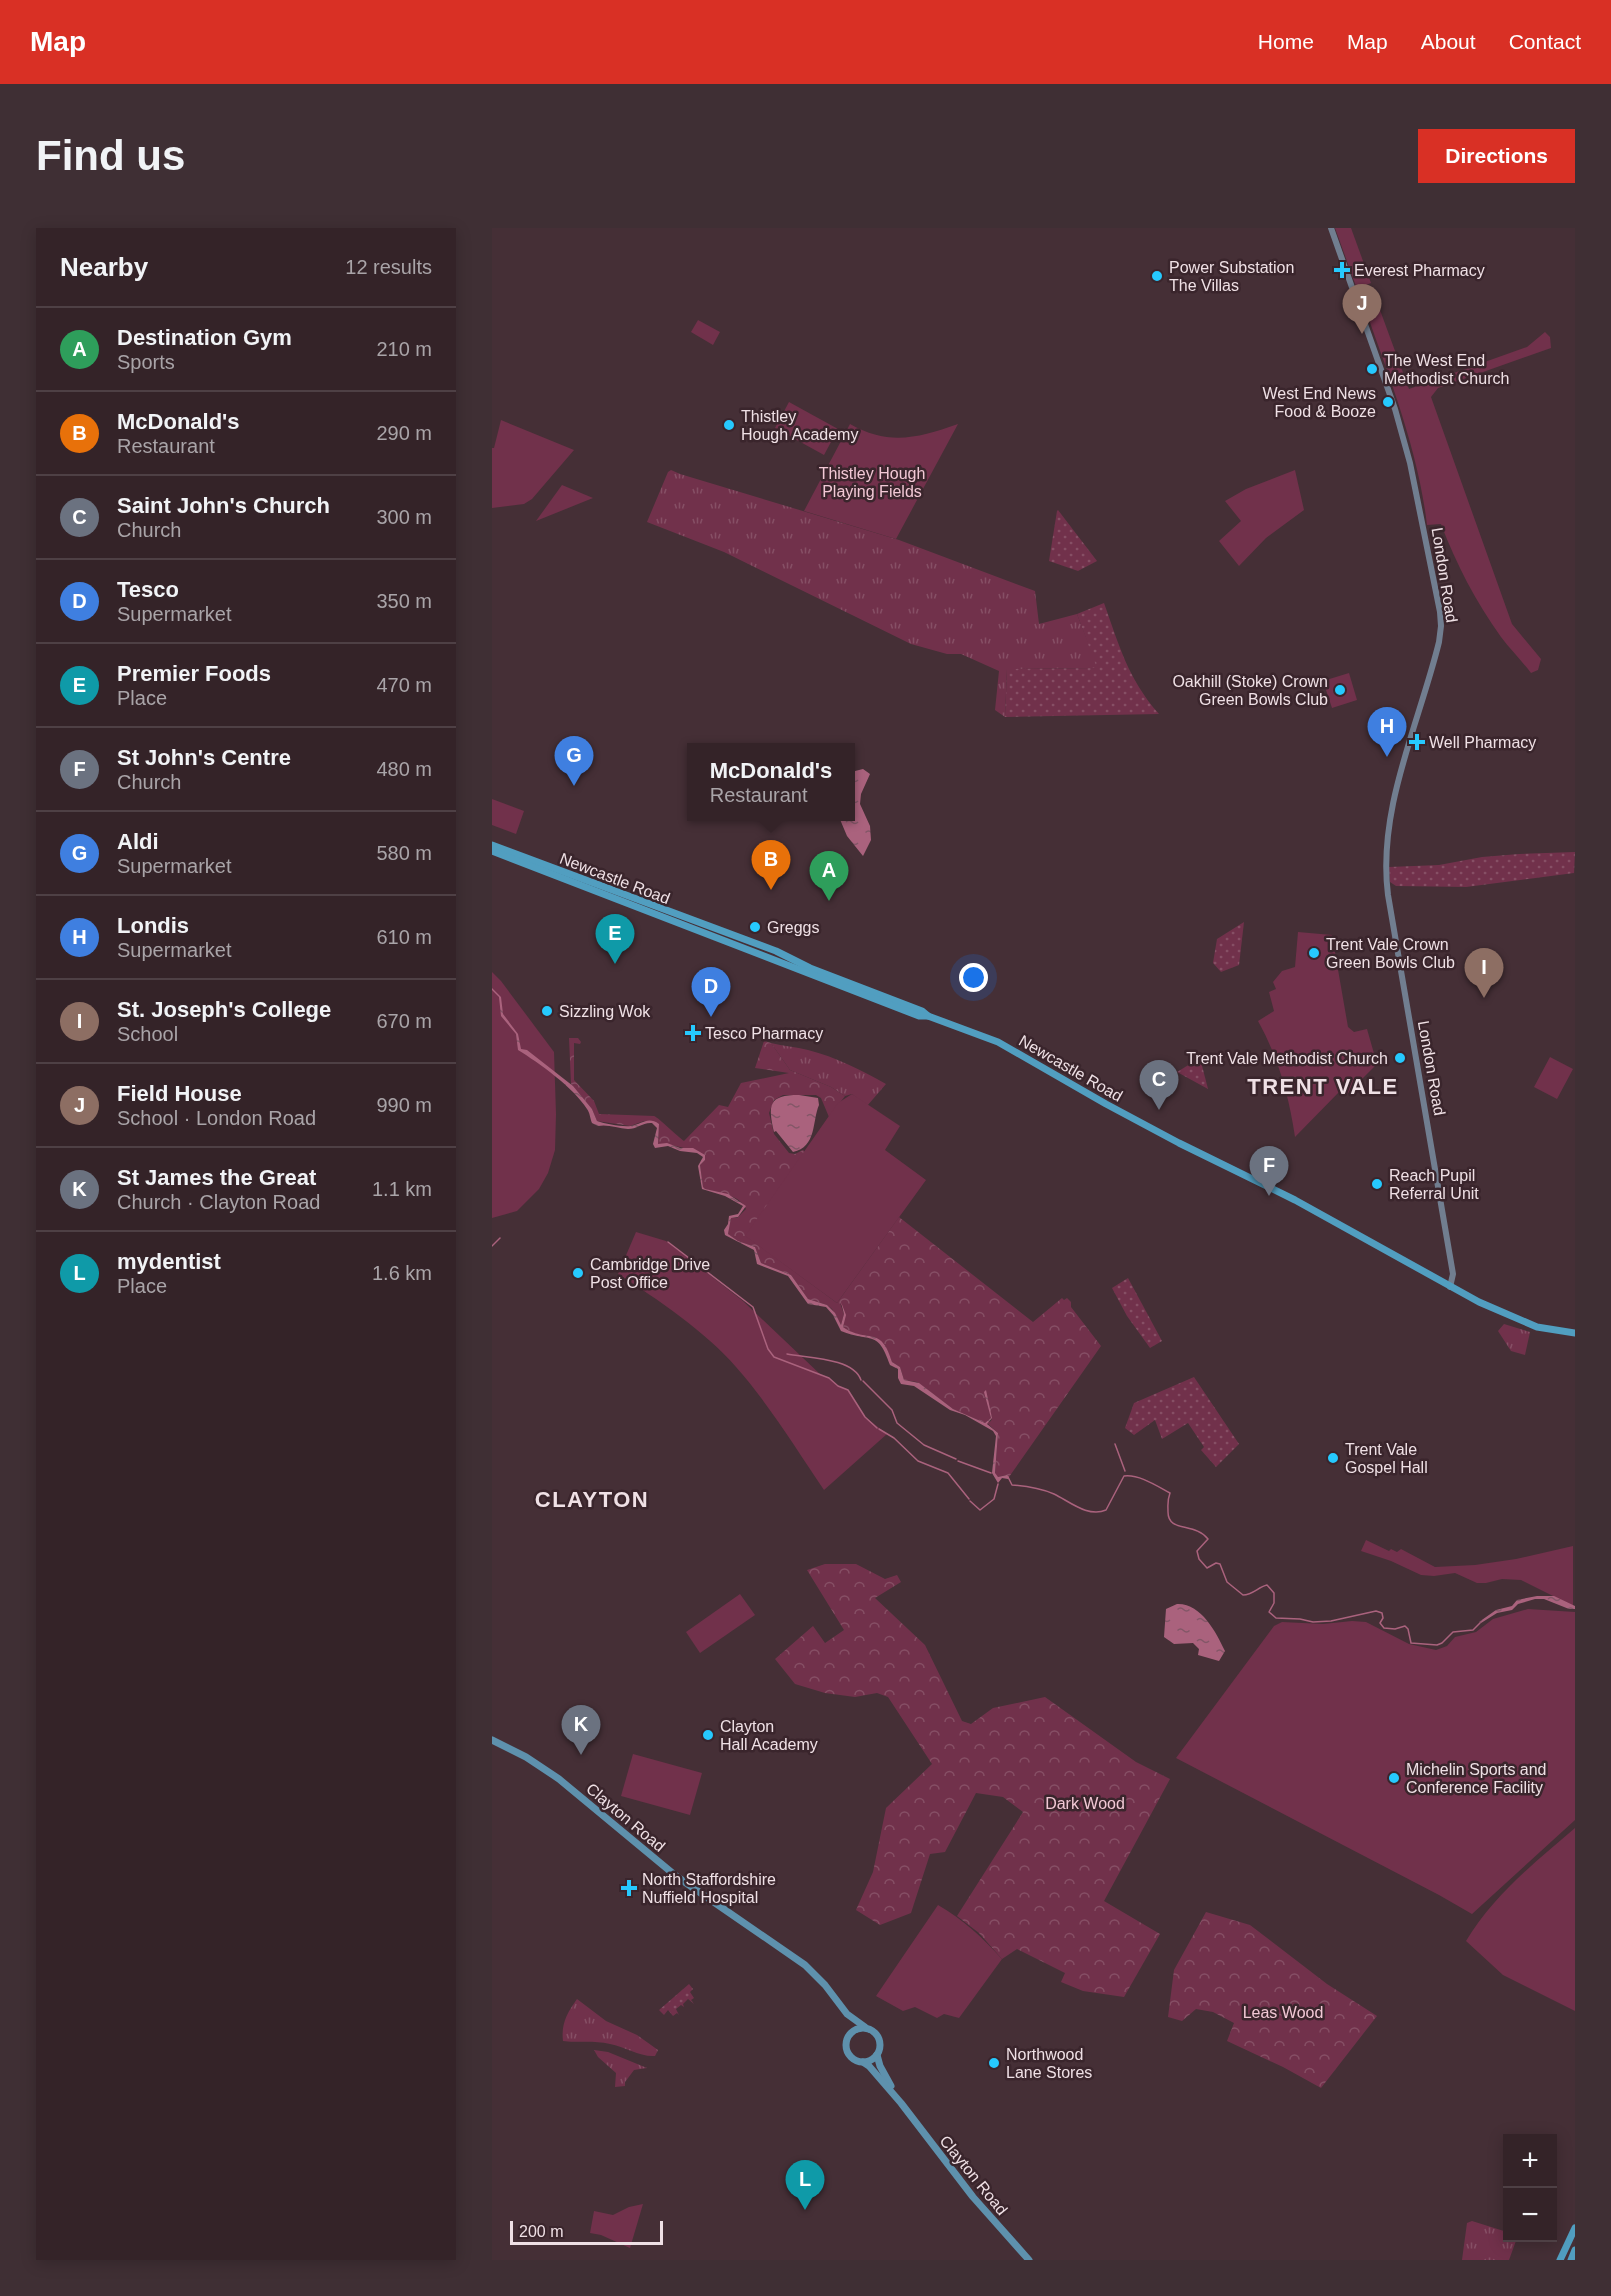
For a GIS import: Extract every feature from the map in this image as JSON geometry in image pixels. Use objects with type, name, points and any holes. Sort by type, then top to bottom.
[{"type":"highway","name":"Newcastle Road","points":[[492,845],[707,927],[778,957],[809,974],[878,997]]},
{"type":"highway","name":"Newcastle Road","points":[[492,851],[576,885],[810,968],[919,1016],[928,1016],[998,1042],[1106,1104],[1295,1200],[1450,1287],[1537,1328],[1575,1334]]},
{"type":"highway","points":[[576,885],[580,877]]},
{"type":"highway","points":[[1560,2260],[1575,2228]]},
{"type":"highway","points":[[1571,2260],[1575,2250]]},
{"type":"main road","name":"London Road","points":[[1331,228],[1395,409],[1412,474],[1440,612],[1440,642],[1398,781],[1386,845],[1388,895],[1453,1274],[1450,1287]]},
{"type":"main road","name":"Clayton Road","points":[[492,1740],[526,1757],[559,1779],[676,1876],[805,1965],[825,1985],[847,2014],[873,2030],[880,2040],[877,2055],[883,2073],[901,2103]]},
{"type":"main road","name":"Clayton Road","points":[[847,2014],[850,2025],[846,2043],[848,2053],[852,2058],[869,2066],[901,2103],[973,2197],[1029,2260]]},
{"type":"main road","points":[[848,2036],[855,2029],[865,2027]]},
{"type":"main road","points":[[863,2062],[870,2061],[877,2055]]},
{"type":"green space","points":[[1335,228],[1351,228],[1371,283],[1357,289]]},
{"type":"green space","points":[[1373,291],[1409,389],[1527,347],[1545,332],[1550,337],[1551,348],[1438,388],[1431,397],[1512,624],[1541,659],[1538,670],[1531,673],[1501,637],[1483,610],[1453,554],[1441,524],[1427,525],[1417,467],[1409,438],[1361,297]]},
{"type":"green space","points":[[698,320],[720,332],[713,345],[691,332]]},
{"type":"green space","points":[[789,402],[838,429],[824,455],[775,428]]},
{"type":"green space","points":[[501,420],[574,450],[532,499],[524,504],[492,508],[492,448],[494,448]]},
{"type":"green space","name":"Thistley Hough Playing Fields","points":[[850,424],[878,435],[904,438],[958,424],[896,539],[804,511]]},
{"type":"green space","points":[[671,470],[899,540],[1035,591],[1039,624],[1077,614],[1098,668],[1007,669],[1005,717],[995,710],[999,671],[961,654],[947,654],[911,644],[724,552],[647,522],[668,472]]},
{"type":"green space","points":[[1295,470],[1304,510],[1266,538],[1239,566],[1219,541],[1241,521],[1225,501],[1246,489]]},
{"type":"green space","points":[[562,485],[593,498],[536,521]]},
{"type":"green space","points":[[1058,510],[1097,561],[1078,571],[1049,561]]},
{"type":"green space","points":[[1104,603],[1132,675],[1159,714],[1005,717],[1007,669],[1097,668],[1077,614]]},
{"type":"green space","name":"Oakhill (Stoke) Crown Green Bowls Club","points":[[1349,673],[1357,700],[1332,708],[1323,681]]},
{"type":"green space","points":[[492,799],[524,811],[516,834],[492,825]]},
{"type":"green space","points":[[1575,852],[1574,873],[1466,887],[1396,886],[1390,882],[1389,867],[1439,865],[1482,857],[1519,854]]},
{"type":"green space","points":[[1244,922],[1239,965],[1221,972],[1213,963],[1217,939]]},
{"type":"green space","points":[[1298,932],[1332,935],[1348,1027],[1354,1032],[1367,1029],[1377,1064],[1345,1096],[1340,1091],[1295,1137],[1282,1077],[1258,1021],[1274,1011],[1269,992],[1276,989],[1273,982],[1282,971],[1295,967]]},
{"type":"green space","points":[[492,972],[554,1052],[556,1114],[555,1150],[548,1173],[539,1189],[517,1211],[492,1218]]},
{"type":"green space","points":[[569,1038],[578,1038],[580,1044],[574,1043],[574,1080],[594,1101],[599,1114],[654,1116],[684,1141],[719,1105],[728,1107],[741,1083],[789,1073],[755,1068],[764,1041],[771,1043],[790,1070],[831,1087],[845,1096],[829,1117],[821,1098],[816,1095],[783,1095],[774,1100],[769,1113],[774,1134],[789,1153],[795,1154],[803,1150],[805,1152],[746,1236],[837,1303],[899,1217],[1033,1322],[1062,1298],[1064,1300],[1067,1298],[1071,1302],[1071,1307],[1101,1346],[1009,1477],[1006,1475],[998,1477],[995,1475],[998,1433],[987,1423],[992,1418],[987,1399],[991,1418],[985,1423],[953,1409],[917,1382],[904,1380],[900,1367],[892,1362],[883,1344],[872,1337],[859,1335],[843,1327],[844,1314],[841,1325],[832,1309],[827,1305],[808,1299],[791,1275],[761,1263],[755,1247],[738,1241],[728,1234],[731,1218],[737,1218],[746,1209],[734,1197],[703,1187],[700,1165],[705,1160],[704,1155],[681,1147],[658,1144],[659,1124],[644,1121],[630,1126],[597,1121],[592,1109],[571,1084]]},
{"type":"green space","points":[[771,1043],[828,1056],[886,1084],[867,1106],[852,1094],[845,1096],[831,1087],[790,1070]]},
{"type":"green space","points":[[1550,1057],[1573,1069],[1557,1099],[1534,1087]]},
{"type":"green space","points":[[1200,1058],[1208,1089],[1177,1072]]},
{"type":"green space","points":[[852,1094],[900,1126],[885,1150],[926,1180],[837,1303],[745,1236],[838,1103]]},
{"type":"green space","points":[[636,1232],[666,1241],[743,1301],[822,1376],[848,1390],[865,1417],[887,1434],[824,1490],[771,1411],[724,1354],[680,1317],[618,1274]]},
{"type":"green space","points":[[1128,1278],[1162,1341],[1150,1348],[1127,1316],[1112,1288]]},
{"type":"green space","points":[[1504,1324],[1530,1332],[1525,1355],[1511,1351],[1498,1331]]},
{"type":"green space","points":[[1194,1377],[1239,1444],[1216,1467],[1201,1450],[1204,1447],[1188,1423],[1162,1439],[1155,1420],[1134,1435],[1125,1428],[1134,1403]]},
{"type":"green space","points":[[1366,1540],[1389,1551],[1391,1549],[1397,1552],[1401,1549],[1435,1567],[1475,1565],[1516,1559],[1573,1546],[1573,1606],[1521,1580],[1502,1579],[1477,1583],[1455,1573],[1421,1575],[1391,1561],[1361,1551]]},
{"type":"green space","name":"Dark Wood","points":[[825,1564],[856,1564],[885,1579],[897,1575],[901,1582],[875,1598],[925,1645],[962,1721],[971,1724],[993,1708],[1045,1697],[1136,1762],[1170,1779],[1104,1901],[1160,1934],[1124,1997],[1083,1991],[1061,1982],[1065,1973],[1017,1949],[1002,1959],[979,1933],[957,1916],[1023,1812],[1003,1797],[976,1793],[945,1852],[930,1854],[911,1913],[880,1925],[856,1910],[873,1872],[886,1808],[932,1764],[888,1697],[877,1693],[855,1697],[825,1693],[795,1684],[775,1659],[813,1626],[825,1643],[844,1630],[807,1570]]},
{"type":"green space","points":[[740,1594],[755,1615],[700,1653],[686,1632]]},
{"type":"green space","name":"Michelin Sports and Conference Facility","points":[[1528,1609],[1575,1612],[1575,1820],[1472,1914],[1176,1758],[1274,1626],[1282,1622],[1323,1624],[1366,1622],[1409,1644],[1436,1650],[1447,1646],[1455,1637],[1476,1632],[1493,1619]]},
{"type":"green space","points":[[633,1754],[702,1773],[690,1815],[621,1796]]},
{"type":"green space","points":[[1575,1828],[1575,2011],[1503,1975],[1466,1941],[1502,1894]]},
{"type":"green space","points":[[938,1905],[972,1929],[1002,1959],[959,2018],[944,2014],[937,2018],[915,2007],[903,2011],[876,1996]]},
{"type":"green space","name":"Leas Wood","points":[[1206,1912],[1250,1925],[1327,1984],[1377,2016],[1321,2088],[1227,2041],[1234,2023],[1213,2012],[1196,2009],[1182,2021],[1168,2017],[1174,1970]]},
{"type":"green space","points":[[689,1984],[693,1989],[690,1992],[694,1998],[691,2000],[694,2004],[688,1999],[683,2004],[684,2007],[681,2005],[676,2009],[679,2015],[677,2013],[673,2016],[668,2010],[664,2015],[659,2010]]},
{"type":"green space","points":[[577,1999],[606,2021],[637,2035],[658,2050],[655,2056],[604,2043],[563,2041],[566,2019]]},
{"type":"green space","points":[[594,2050],[608,2052],[647,2068],[634,2070],[625,2082],[625,2086],[615,2087],[616,2073],[598,2057]]},
{"type":"green space","points":[[643,2204],[630,2248],[601,2235],[590,2233],[594,2211],[613,2215],[629,2207]]},
{"type":"green space","points":[[1472,2221],[1503,2231],[1503,2242],[1516,2242],[1509,2260],[1462,2260],[1467,2223]]},
{"type":"water","points":[[863,769],[870,774],[861,794],[860,804],[870,826],[871,840],[863,856],[847,836],[841,821],[855,821],[855,771]]},
{"type":"water","points":[[492,988],[501,997],[503,1014],[518,1034],[521,1049],[527,1050],[573,1086],[592,1109],[597,1121],[627,1126],[652,1121],[659,1124],[658,1144],[667,1143],[680,1148],[693,1148],[705,1155],[705,1160],[700,1165],[703,1187],[728,1194],[746,1206],[738,1217],[731,1218],[728,1234],[738,1241],[755,1247],[761,1263],[791,1275],[808,1299],[827,1305],[835,1313],[841,1325],[844,1314],[841,1302],[846,1315],[843,1327],[852,1332],[878,1339],[883,1343],[892,1362],[900,1367],[904,1380],[919,1383],[953,1409],[985,1423],[991,1418],[984,1392],[986,1390],[992,1418],[987,1424],[998,1433],[995,1473],[998,1477],[1007,1475],[1008,1479],[1002,1478],[998,1483],[992,1473],[996,1436],[993,1431],[965,1415],[950,1410],[914,1386],[901,1384],[898,1369],[890,1365],[882,1346],[872,1339],[841,1331],[826,1307],[808,1304],[788,1276],[757,1264],[754,1250],[725,1235],[724,1230],[729,1216],[738,1214],[743,1206],[725,1196],[702,1189],[698,1166],[703,1157],[697,1153],[680,1151],[668,1146],[655,1148],[653,1144],[657,1128],[652,1123],[628,1129],[598,1126],[592,1123],[588,1111],[565,1084],[518,1050],[516,1034],[501,1016],[499,997]]},
{"type":"water","points":[[799,1095],[818,1098],[819,1105],[810,1139],[801,1149],[793,1152],[776,1131],[774,1132],[771,1108],[773,1103],[781,1097]]},
{"type":"water","points":[[1537,1596],[1554,1596],[1575,1606],[1575,1609],[1569,1609],[1544,1599],[1535,1599],[1518,1604],[1512,1610],[1497,1613],[1479,1622],[1496,1610],[1512,1606],[1517,1600]]},
{"type":"water","points":[[1177,1604],[1193,1608],[1207,1620],[1225,1651],[1219,1661],[1198,1655],[1199,1649],[1193,1643],[1174,1644],[1164,1637],[1166,1609]]},
{"type":"waterway","points":[[492,1246],[500,1238]]},
{"type":"waterway","points":[[668,1242],[753,1307],[768,1349],[774,1357],[829,1378],[838,1386],[848,1390],[865,1417],[877,1428]]},
{"type":"waterway","points":[[787,1354],[840,1363],[849,1367],[861,1380]]},
{"type":"waterway","points":[[863,1381],[892,1410],[897,1423],[924,1445],[956,1459]]},
{"type":"waterway","points":[[879,1429],[894,1438],[918,1461],[948,1473],[969,1499]]},
{"type":"waterway","points":[[1115,1444],[1125,1471]]},
{"type":"waterway","points":[[958,1461],[991,1473]]},
{"type":"waterway","points":[[1008,1477],[1012,1485],[1044,1490],[1092,1512],[1106,1510],[1124,1476],[1136,1477],[1154,1484],[1170,1493],[1168,1512],[1172,1523],[1203,1534],[1208,1539],[1197,1551],[1199,1559],[1207,1568],[1216,1563],[1220,1564],[1227,1582],[1243,1595],[1267,1585],[1274,1593],[1274,1603],[1269,1612],[1276,1618],[1313,1622],[1331,1621],[1376,1611],[1382,1613],[1383,1618],[1380,1623],[1384,1628],[1395,1629],[1405,1626],[1408,1629],[1411,1643],[1437,1645],[1453,1632],[1473,1630],[1480,1623]]},
{"type":"waterway","points":[[970,1501],[980,1510],[994,1499],[998,1484]]},
{"type":"place","name":"Everest Pharmacy","points":[[1342,270]]},
{"type":"place","name":"Power Substation The Villas","points":[[1157,276]]},
{"type":"place","name":"Field House","points":[[1362,334]]},
{"type":"place","name":"The West End Methodist Church","points":[[1372,369]]},
{"type":"place","name":"West End News Food & Booze","points":[[1388,402]]},
{"type":"place","name":"Thistley Hough Academy","points":[[729,425]]},
{"type":"place","name":"Oakhill (Stoke) Crown Green Bowls Club","points":[[1340,690]]},
{"type":"place","name":"Well Pharmacy","points":[[1417,742]]},
{"type":"place","name":"Londis","points":[[1387,757]]},
{"type":"place","name":"Aldi","points":[[574,786]]},
{"type":"place","name":"McDonald's","points":[[771,890]]},
{"type":"place","name":"Destination Gym","points":[[829,901]]},
{"type":"place","name":"Greggs","points":[[755,927]]},
{"type":"place","name":"Trent Vale Crown Green Bowls Club","points":[[1314,953]]},
{"type":"place","name":"Premier Foods","points":[[615,964]]},
{"type":"place","name":"St. Joseph's College","points":[[1484,998]]},
{"type":"place","name":"Sizzling Wok","points":[[547,1011]]},
{"type":"place","name":"Tesco","points":[[711,1017]]},
{"type":"place","name":"Tesco Pharmacy","points":[[693,1033]]},
{"type":"place","name":"Trent Vale Methodist Church","points":[[1400,1058]]},
{"type":"place","name":"Saint John's Church","points":[[1159,1110]]},
{"type":"place","name":"Reach Pupil Referral Unit","points":[[1377,1184]]},
{"type":"place","name":"St John's Centre","points":[[1269,1196]]},
{"type":"place","name":"Cambridge Drive Post Office","points":[[578,1273]]},
{"type":"place","name":"Trent Vale Gospel Hall","points":[[1333,1458]]},
{"type":"place","name":"Clayton Hall Academy","points":[[708,1735]]},
{"type":"place","name":"St James the Great","points":[[581,1755]]},
{"type":"place","name":"Michelin Sports and Conference Facility","points":[[1394,1778]]},
{"type":"place","name":"North Staffordshire Nuffield Hospital","points":[[629,1888]]},
{"type":"place","name":"Northwood Lane Stores","points":[[994,2063]]},
{"type":"place","name":"mydentist","points":[[805,2210]]},
{"type":"district","name":"TRENT VALE","points":[[1323,1086]]},
{"type":"district","name":"CLAYTON","points":[[592,1499]]}]
